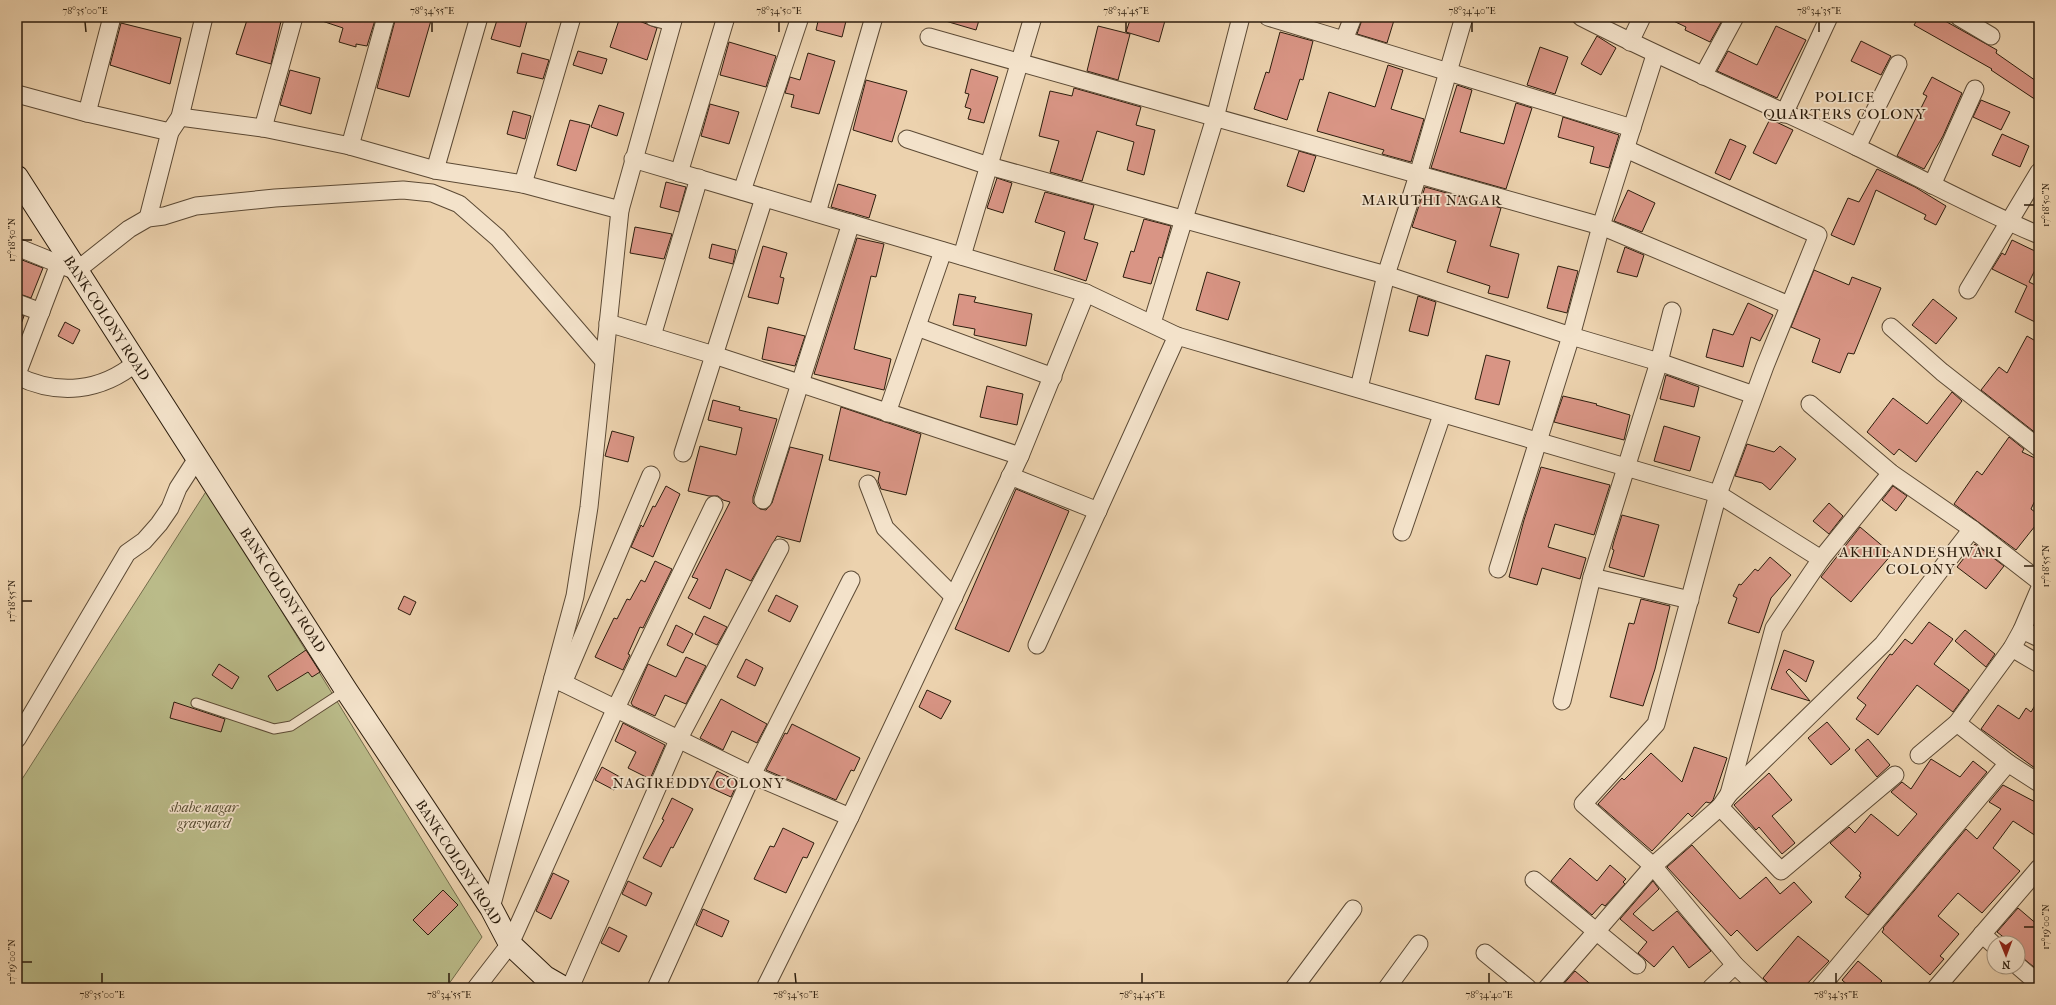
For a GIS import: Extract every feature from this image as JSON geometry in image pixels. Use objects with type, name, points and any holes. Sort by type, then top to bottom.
[{"type":"street","points":[[87,113],[112,17]]},
{"type":"street","points":[[148,218],[170,132],[180,117],[204,17]]},
{"type":"street","points":[[263,128],[294,17]]},
{"type":"street","points":[[350,146],[386,17]]},
{"type":"street","points":[[435,170],[479,17]]},
{"type":"street","points":[[523,184],[572,17]]},
{"type":"street","points":[[491,908],[558,680],[575,596],[589,507],[620,210],[673,20],[653,17]]},
{"type":"street","points":[[679,172],[726,17]]},
{"type":"street","points":[[742,191],[800,17]]},
{"type":"street","points":[[817,213],[874,17]]},
{"type":"street","points":[[962,256],[1033,17]]},
{"type":"street","points":[[1152,323],[1215,118],[1241,17]]},
{"type":"street","points":[[1268,17],[1632,128]]},
{"type":"street","points":[[1344,40],[1353,17]]},
{"type":"street","points":[[1359,388],[1386,275],[1418,175],[1464,17]]},
{"type":"street","points":[[1582,17],[1655,55],[1857,147],[1932,186],[2039,235]]},
{"type":"street","points":[[1630,42],[1642,17]]},
{"type":"street","points":[[1703,76],[1735,17]]},
{"type":"street","points":[[1784,114],[1828,17]]},
{"type":"street","points":[[1959,17],[1991,36]]},
{"type":"street","points":[[929,37],[1601,226],[1789,306]]},
{"type":"street","points":[[1498,569],[1571,336],[1601,226],[1655,55]]},
{"type":"street","points":[[1857,147],[1898,64]]},
{"type":"street","points":[[1932,186],[1975,89]]},
{"type":"street","points":[[17,94],[87,113],[170,132]]},
{"type":"street","points":[[180,117],[263,128],[350,146],[435,170],[523,184],[620,210]]},
{"type":"street","points":[[907,139],[989,166],[1185,218],[1386,275],[1571,336],[1659,362],[1754,395]]},
{"type":"street","points":[[1626,149],[1818,235],[1754,395],[1718,494],[1656,724],[1582,804],[1653,866],[1735,965],[1759,988]]},
{"type":"street","points":[[633,159],[1086,292],[1177,336],[1359,388],[1442,415],[1538,441],[1625,468],[1718,494],[1821,559]]},
{"type":"street","points":[[1968,290],[2039,172]]},
{"type":"street","points":[[652,336],[699,178]]},
{"type":"street","name":"BANK COLONY ROAD","points":[[18,180],[67,267],[137,362],[346,690],[491,908],[510,944],[545,977],[564,988]]},
{"type":"street","points":[[137,362],[121,375],[97,384],[77,388],[55,388],[35,385],[17,375],[41,312],[67,267],[148,218],[164,216],[196,206],[275,198],[404,190],[432,193],[459,204],[498,238],[604,361]]},
{"type":"street","points":[[683,453],[764,198]]},
{"type":"street","points":[[763,500],[851,223]]},
{"type":"street","points":[[17,247],[67,267]]},
{"type":"street","points":[[887,413],[944,251]]},
{"type":"street","points":[[765,988],[850,817],[1020,456],[1086,292]]},
{"type":"street","points":[[17,303],[41,312]]},
{"type":"street","points":[[1562,701],[1592,577],[1659,362],[1672,311]]},
{"type":"street","points":[[608,323],[714,355],[1020,456]]},
{"type":"street","points":[[917,327],[1052,376]]},
{"type":"street","points":[[1891,327],[1942,372],[2039,448]]},
{"type":"street","points":[[1036,645],[1177,336]]},
{"type":"street","points":[[1810,404],[1891,473],[1972,529],[2039,581]]},
{"type":"street","points":[[1402,532],[1442,415]]},
{"type":"street","points":[[17,739],[127,553],[144,540],[159,524],[170,508],[178,488],[198,457]]},
{"type":"street","points":[[1725,800],[1774,628],[1821,559],[1891,473]]},
{"type":"street","points":[[558,680],[651,475]]},
{"type":"street","points":[[1010,476],[1098,511]]},
{"type":"street","points":[[868,484],[885,528],[954,597]]},
{"type":"street","points":[[476,988],[510,944],[615,710],[714,505]]},
{"type":"street","points":[[1547,988],[1653,866],[1725,800],[1883,644],[1972,529]]},
{"type":"street","points":[[570,988],[678,740],[780,548]]},
{"type":"street","points":[[1592,577],[1690,600]]},
{"type":"street","points":[[656,988],[752,775],[851,580]]},
{"type":"street","points":[[1919,755],[1957,722],[2012,648],[2022,630],[2039,590]]},
{"type":"street","points":[[2022,630],[2039,638]]},
{"type":"street","points":[[2012,648],[2039,664]]},
{"type":"street","points":[[558,680],[615,710],[752,775],[850,817]]},
{"type":"street","points":[[1957,722],[2008,763],[2039,784]]},
{"type":"street","points":[[1820,988],[2008,763]]},
{"type":"street","points":[[1725,800],[1781,871],[1895,775]]},
{"type":"street","points":[[1992,935],[2039,868]]},
{"type":"street","points":[[1534,880],[1637,965]]},
{"type":"street","points":[[1294,988],[1353,909]]},
{"type":"street","points":[[1936,988],[1986,942]]},
{"type":"street","points":[[1387,988],[1419,944]]},
{"type":"street","points":[[1485,953],[1528,988]]},
{"type":"street","points":[[1711,988],[1735,965]]},
{"type":"street","points":[[2026,973],[2039,984]]},
{"type":"lane","points":[[196,703],[274,729],[291,726],[346,690]]},
{"type":"green space","name":"shabe nagar gravyard","points":[[207,490],[482,937],[446,988],[17,988],[17,787]]},
{"type":"building","points":[[248,17],[282,17],[271,64],[236,54]]},
{"type":"building","points":[[319,17],[376,17],[367,46],[356,44],[356,47],[339,42],[343,28],[319,20]]},
{"type":"building","points":[[396,17],[432,17],[409,97],[377,88]]},
{"type":"building","points":[[498,17],[515,17],[527,21],[520,47],[491,39]]},
{"type":"building","points":[[620,17],[629,17],[657,28],[647,60],[610,47]]},
{"type":"building","points":[[819,17],[847,17],[842,37],[816,30]]},
{"type":"building","points":[[942,17],[980,17],[976,30],[942,20]]},
{"type":"building","points":[[1131,17],[1166,17],[1159,42],[1126,32]]},
{"type":"building","points":[[1363,17],[1395,17],[1387,43],[1357,34]]},
{"type":"building","points":[[1665,17],[1724,17],[1710,42],[1685,30],[1686,27]]},
{"type":"building","points":[[1919,17],[1938,17],[1997,50],[1996,53],[2039,83],[2039,102],[1991,70],[1992,69],[1914,25]]},
{"type":"building","points":[[121,23],[181,38],[170,84],[110,65]]},
{"type":"building","points":[[1098,26],[1130,34],[1118,80],[1087,71]]},
{"type":"building","points":[[1776,26],[1806,40],[1777,98],[1717,71],[1728,51],[1757,65]]},
{"type":"building","points":[[1280,32],[1313,41],[1303,80],[1300,79],[1287,120],[1254,109],[1266,72],[1269,73]]},
{"type":"building","points":[[1597,36],[1616,48],[1601,75],[1581,64]]},
{"type":"building","points":[[1861,41],[1891,56],[1881,75],[1851,61]]},
{"type":"building","points":[[729,42],[776,56],[766,87],[720,75]]},
{"type":"building","points":[[1540,47],[1568,57],[1555,94],[1527,85]]},
{"type":"building","points":[[578,51],[607,59],[602,74],[573,65]]},
{"type":"building","points":[[522,53],[549,60],[543,79],[517,73]]},
{"type":"building","points":[[808,53],[835,61],[819,114],[791,107],[794,95],[785,93],[790,77],[800,80]]},
{"type":"building","points":[[1388,65],[1403,70],[1391,109],[1424,119],[1411,162],[1382,154],[1384,150],[1317,131],[1329,92],[1375,107]]},
{"type":"building","points":[[971,69],[998,77],[984,123],[968,119],[971,109],[965,107],[969,94],[965,93]]},
{"type":"building","points":[[290,70],[320,78],[311,114],[280,105]]},
{"type":"building","points":[[1932,77],[1962,93],[1943,136],[1924,169],[1897,156],[1927,96],[1923,94]]},
{"type":"building","points":[[866,80],[907,91],[892,142],[853,130]]},
{"type":"building","points":[[1457,85],[1472,90],[1460,132],[1504,144],[1516,103],[1532,108],[1506,189],[1431,168]]},
{"type":"building","points":[[1074,88],[1141,107],[1136,125],[1155,130],[1144,175],[1127,170],[1134,142],[1097,131],[1082,181],[1050,172],[1059,141],[1039,136],[1050,91],[1072,96]]},
{"type":"building","points":[[1981,100],[2010,112],[2001,130],[1973,117]]},
{"type":"building","points":[[710,104],[739,112],[729,144],[701,136]]},
{"type":"building","points":[[599,105],[624,113],[617,136],[591,127]]},
{"type":"building","points":[[513,111],[531,116],[525,139],[507,134]]},
{"type":"building","points":[[1563,117],[1619,135],[1609,168],[1590,163],[1594,147],[1558,137]]},
{"type":"building","points":[[1770,119],[1793,130],[1776,164],[1753,153]]},
{"type":"building","points":[[570,120],[590,125],[576,171],[557,165]]},
{"type":"building","points":[[2002,134],[2029,146],[2020,167],[1992,155]]},
{"type":"building","points":[[1730,139],[1746,146],[1730,180],[1715,173]]},
{"type":"building","points":[[1299,151],[1316,156],[1304,192],[1287,186]]},
{"type":"building","points":[[1877,169],[1915,187],[1946,206],[1936,225],[1924,219],[1926,215],[1876,190],[1854,245],[1831,235],[1848,198],[1859,202]]},
{"type":"building","points":[[997,178],[1012,183],[1003,213],[987,208]]},
{"type":"building","points":[[666,182],[686,187],[679,212],[660,207]]},
{"type":"building","points":[[838,184],[876,195],[869,218],[831,207]]},
{"type":"building","points":[[1425,187],[1501,208],[1490,246],[1519,254],[1508,298],[1488,293],[1490,286],[1447,272],[1456,241],[1412,227]]},
{"type":"building","points":[[1628,190],[1655,203],[1642,232],[1614,221]]},
{"type":"building","points":[[1045,192],[1094,205],[1084,239],[1098,243],[1086,281],[1054,270],[1065,232],[1035,222]]},
{"type":"building","points":[[1144,219],[1171,226],[1162,258],[1159,257],[1151,284],[1123,277],[1131,251],[1134,252]]},
{"type":"building","points":[[635,227],[672,234],[664,259],[630,253]]},
{"type":"building","points":[[857,238],[884,244],[876,277],[871,276],[854,349],[891,359],[884,390],[814,374]]},
{"type":"building","points":[[2012,240],[2039,253],[2039,262],[2029,282],[2039,287],[2039,313],[2035,322],[2015,312],[2027,286],[1992,269],[2002,253],[2005,255]]},
{"type":"building","points":[[712,244],[736,250],[733,264],[709,258]]},
{"type":"building","points":[[763,246],[787,253],[780,277],[784,278],[778,304],[748,297]]},
{"type":"building","points":[[1625,247],[1644,255],[1637,277],[1617,272]]},
{"type":"building","points":[[17,258],[43,268],[31,298],[17,293]]},
{"type":"building","points":[[1558,266],[1578,271],[1567,313],[1547,308]]},
{"type":"building","points":[[1814,270],[1849,285],[1852,277],[1881,288],[1854,354],[1848,353],[1840,373],[1812,362],[1820,339],[1791,327]]},
{"type":"building","points":[[1207,272],[1240,282],[1228,320],[1196,310]]},
{"type":"building","points":[[959,294],[976,297],[974,302],[1032,314],[1026,346],[974,335],[975,329],[953,325]]},
{"type":"building","points":[[1418,296],[1436,302],[1428,336],[1409,331]]},
{"type":"building","points":[[1933,299],[1957,318],[1936,344],[1912,325]]},
{"type":"building","points":[[1748,303],[1773,315],[1760,341],[1751,337],[1743,367],[1706,357],[1713,329],[1733,335]]},
{"type":"building","points":[[17,314],[24,316],[18,332],[17,332]]},
{"type":"building","points":[[65,322],[80,330],[73,344],[58,336]]},
{"type":"building","points":[[768,327],[805,336],[795,366],[762,359]]},
{"type":"building","points":[[2027,336],[2039,343],[2039,432],[2037,434],[1981,390],[1999,367],[2007,373]]},
{"type":"building","points":[[1486,355],[1510,361],[1499,405],[1475,399]]},
{"type":"building","points":[[1666,375],[1699,387],[1694,407],[1660,399]]},
{"type":"building","points":[[987,386],[1023,394],[1017,425],[980,417]]},
{"type":"building","points":[[1952,392],[1962,401],[1916,462],[1899,449],[1894,455],[1867,432],[1893,398],[1927,424]]},
{"type":"building","points":[[1563,396],[1597,404],[1596,405],[1630,415],[1624,440],[1554,422]]},
{"type":"building","points":[[713,400],[740,407],[739,410],[777,419],[753,497],[753,503],[760,509],[766,510],[772,503],[790,447],[823,455],[800,542],[777,536],[751,581],[726,569],[710,609],[688,598],[698,579],[692,577],[730,502],[723,500],[718,496],[709,496],[688,491],[700,446],[736,455],[742,428],[708,420]]},
{"type":"building","points":[[841,407],[921,434],[906,495],[881,489],[878,481],[880,472],[829,460]]},
{"type":"building","points":[[1664,426],[1700,437],[1690,471],[1654,461]]},
{"type":"building","points":[[612,431],[634,437],[628,462],[605,456]]},
{"type":"building","points":[[2009,437],[2024,449],[2022,452],[2039,460],[2039,492],[2031,509],[2039,515],[2039,521],[2016,550],[1954,504],[1977,471],[1982,475]]},
{"type":"building","points":[[1747,444],[1774,452],[1780,446],[1796,459],[1770,490],[1762,483],[1735,476]]},
{"type":"building","points":[[1541,467],[1610,485],[1594,535],[1555,524],[1548,547],[1586,558],[1580,579],[1542,568],[1537,585],[1509,577],[1524,520]]},
{"type":"building","points":[[666,486],[680,494],[653,557],[631,547],[641,525],[643,527],[653,506],[655,507]]},
{"type":"building","points":[[1893,486],[1907,496],[1896,511],[1882,500]]},
{"type":"building","points":[[1016,489],[1069,511],[1009,652],[955,629]]},
{"type":"building","points":[[1829,503],[1843,516],[1829,534],[1813,521]]},
{"type":"building","points":[[1622,515],[1659,525],[1644,577],[1609,567],[1614,550],[1612,549],[1614,541]]},
{"type":"building","points":[[1860,527],[1892,554],[1851,602],[1821,577]]},
{"type":"building","points":[[1975,544],[2004,566],[1986,589],[1957,567]]},
{"type":"building","points":[[1770,557],[1791,575],[1771,598],[1759,633],[1728,623],[1737,598],[1733,596],[1739,584],[1741,585],[1755,569],[1758,571]]},
{"type":"building","points":[[655,561],[672,569],[643,628],[640,627],[628,654],[630,655],[623,670],[595,657],[614,618],[617,619],[627,599],[630,600],[641,580],[645,582]]},
{"type":"building","points":[[776,595],[798,606],[790,622],[768,611]]},
{"type":"building","points":[[404,596],[416,602],[410,615],[398,609]]},
{"type":"building","points":[[1641,599],[1670,606],[1655,669],[1643,706],[1610,697],[1629,623],[1634,624]]},
{"type":"building","points":[[704,616],[727,627],[717,645],[695,634]]},
{"type":"building","points":[[1929,622],[1953,639],[1934,664],[1969,690],[1953,712],[1917,685],[1878,735],[1856,719],[1866,705],[1857,698],[1890,654],[1892,655],[1905,639],[1912,644]]},
{"type":"building","points":[[676,625],[693,634],[683,653],[667,645]]},
{"type":"building","points":[[1965,630],[1995,654],[1986,667],[1955,641]]},
{"type":"building","points":[[306,650],[320,672],[312,677],[308,672],[277,691],[268,676]]},
{"type":"building","points":[[1784,650],[1814,661],[1806,682],[1789,669],[1786,672],[1810,701],[1771,689]]},
{"type":"building","points":[[686,657],[706,666],[686,704],[665,695],[655,716],[633,706],[631,703],[648,664],[676,677]]},
{"type":"building","points":[[746,659],[763,668],[755,686],[737,677]]},
{"type":"building","points":[[219,664],[239,677],[232,689],[212,675]]},
{"type":"building","points":[[927,690],[951,701],[941,719],[919,707]]},
{"type":"building","points":[[721,699],[767,724],[757,743],[732,731],[723,750],[700,738]]},
{"type":"building","points":[[2039,699],[2039,771],[1981,729],[1998,705],[2019,719],[2026,708],[2031,712]]},
{"type":"building","points":[[174,702],[225,719],[221,732],[170,718]]},
{"type":"building","points":[[1827,722],[1850,749],[1831,765],[1808,738]]},
{"type":"building","points":[[623,723],[665,745],[650,779],[628,768],[636,752],[615,741]]},
{"type":"building","points":[[792,724],[860,758],[854,771],[851,770],[836,800],[766,770],[785,733],[787,734]]},
{"type":"building","points":[[1868,739],[1890,765],[1877,777],[1855,750]]},
{"type":"building","points":[[1694,747],[1727,758],[1713,800],[1710,803],[1706,802],[1692,817],[1688,813],[1652,851],[1598,804],[1622,778],[1624,780],[1651,753],[1682,782]]},
{"type":"building","points":[[1931,759],[1960,777],[1973,761],[1987,772],[1868,915],[1845,897],[1861,877],[1859,876],[1861,873],[1830,843],[1849,827],[1855,833],[1871,814],[1898,836],[1917,814],[1891,792],[1902,782],[1911,789]]},
{"type":"building","points":[[602,767],[620,777],[614,790],[595,780]]},
{"type":"building","points":[[717,771],[738,782],[731,797],[709,787]]},
{"type":"building","points":[[1769,773],[1792,800],[1772,816],[1795,843],[1782,854],[1759,827],[1756,830],[1734,805]]},
{"type":"building","points":[[2003,785],[2039,804],[2039,838],[2013,821],[1993,848],[2020,871],[1982,913],[1958,893],[1938,916],[1959,934],[1940,956],[1944,959],[1930,975],[1882,932],[1884,929],[1883,928],[1966,829],[1977,839],[2001,809],[1989,802]]},
{"type":"building","points":[[672,798],[693,809],[673,848],[671,847],[661,867],[643,858],[664,820],[662,819]]},
{"type":"building","points":[[783,828],[814,843],[807,858],[803,857],[786,893],[754,879],[770,846],[774,847]]},
{"type":"building","points":[[1692,845],[1740,899],[1766,877],[1780,894],[1794,882],[1812,902],[1757,951],[1737,930],[1731,936],[1667,867]]},
{"type":"building","points":[[1570,858],[1597,881],[1610,865],[1626,879],[1623,882],[1625,884],[1605,906],[1602,904],[1592,915],[1551,881]]},
{"type":"building","points":[[553,873],[569,881],[551,919],[536,911]]},
{"type":"building","points":[[628,881],[652,893],[646,906],[622,894]]},
{"type":"building","points":[[1653,881],[1659,889],[1633,914],[1653,931],[1677,911],[1711,951],[1689,968],[1673,946],[1654,967],[1638,953],[1647,942],[1620,919]]},
{"type":"building","points":[[443,890],[458,905],[428,935],[413,920]]},
{"type":"building","points":[[2018,908],[2039,926],[2039,971],[2026,961],[2026,935],[2001,935],[1997,932]]},
{"type":"building","points":[[703,909],[729,921],[722,937],[696,925]]},
{"type":"building","points":[[609,927],[627,936],[619,952],[601,943]]},
{"type":"building","points":[[1798,936],[1829,961],[1803,988],[1773,988],[1763,978]]},
{"type":"building","points":[[1858,961],[1882,981],[1875,988],[1851,988],[1842,980]]},
{"type":"building","points":[[1575,971],[1595,988],[1560,988]]},
{"type":"district","name":"POLICE QUARTERS COLONY","points":[[1845,106]]},
{"type":"district","name":"MARUTHI NAGAR","points":[[1432,200]]},
{"type":"district","name":"AKHILANDESHWARI COLONY","points":[[1921,560]]},
{"type":"district","name":"NAGIREDDY COLONY","points":[[699,783]]}]
